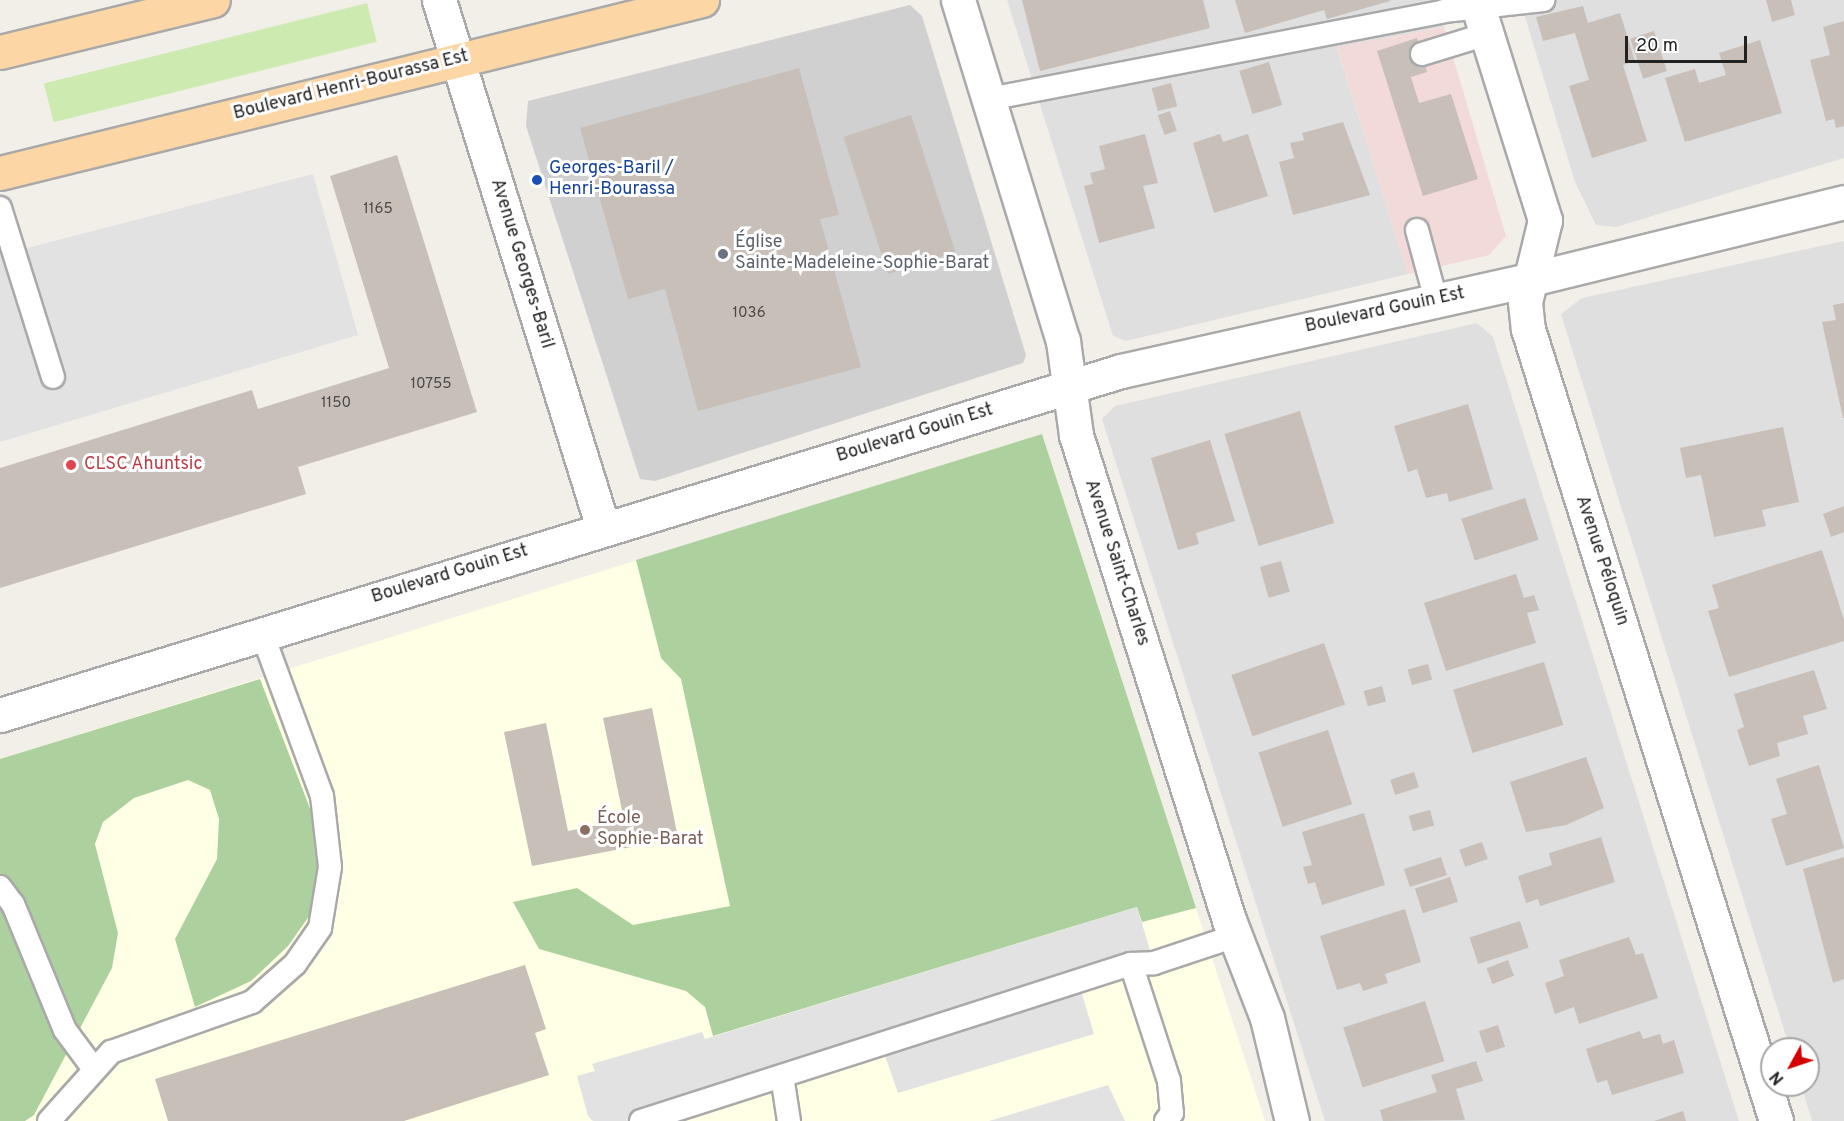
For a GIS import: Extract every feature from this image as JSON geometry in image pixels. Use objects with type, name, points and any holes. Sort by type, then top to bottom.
[{"type":"main road","points":[[0,52],[213,0]]},
{"type":"main road","name":"Boulevard Henri-Bourassa Est","points":[[0,173],[702,0]]},
{"type":"street","name":"Avenue Georges-Baril","points":[[439,0],[603,528]]},
{"type":"street","name":"Avenue Saint-Charles","points":[[958,0],[1063,341],[1076,435],[1235,936],[1267,1018],[1292,1121]]},
{"type":"street","name":"Avenue Péloquin","points":[[1481,14],[1545,219],[1524,312],[1528,329],[1776,1121]]},
{"type":"street","name":"Boulevard Gouin Est","points":[[0,715],[603,528],[1070,387],[1186,355],[1532,279],[1844,202]]},
{"type":"lane","points":[[989,99],[1444,10],[1481,14],[1543,0]]},
{"type":"lane","points":[[1422,54],[1481,14]]},
{"type":"lane","points":[[0,208],[53,377]]},
{"type":"lane","points":[[1417,230],[1436,300]]},
{"type":"lane","points":[[49,1121],[94,1070],[120,1047],[252,1002],[295,964],[320,928],[330,867],[322,796],[262,633]]},
{"type":"lane","points":[[0,887],[13,904],[65,1030],[94,1070]]},
{"type":"lane","points":[[641,1121],[1131,964],[1154,963],[1235,936]]},
{"type":"lane","points":[[1131,964],[1169,1081],[1172,1113],[1166,1121]]},
{"type":"lane","points":[[782,1076],[789,1121]]},
{"type":"shaded area","points":[[1007,0],[1435,0],[1444,27],[1337,48],[1408,274],[1126,341],[1113,336]]},
{"type":"shaded area","points":[[1520,0],[1844,0],[1844,158],[1616,227],[1596,225],[1575,182]]},
{"type":"shaded area","points":[[910,5],[922,16],[1026,355],[1023,363],[655,481],[640,479],[526,126],[528,101]]},
{"type":"shaded area","points":[[1444,27],[1506,236],[1489,255],[1408,274],[1337,47]]},
{"type":"shaded area","points":[[313,174],[358,335],[0,442],[0,255]]},
{"type":"shaded area","points":[[1844,241],[1844,1121],[1812,1121],[1805,1097],[1820,1097],[1820,1037],[1786,1037],[1561,314],[1582,298]]},
{"type":"shaded area","points":[[1477,323],[1493,337],[1739,1121],[1325,1121],[1102,419],[1115,406]]},
{"type":"shaded area","name":"École Sophie-Barat","points":[[1042,434],[1265,1121],[0,1121],[0,759]]},
{"type":"shaded area","points":[[1137,907],[1154,963],[1078,981],[1094,1034],[898,1093],[881,1044],[645,1121],[593,1121],[588,1116],[577,1076],[595,1071],[592,1064],[702,1032],[705,1039]]},
{"type":"shaded area","points":[[1108,1085],[1125,1121],[989,1121]]},
{"type":"green space","points":[[367,3],[377,42],[54,122],[44,84]]},
{"type":"green space","points":[[1042,434],[1196,908],[1142,922],[1137,907],[713,1036],[705,1007],[686,991],[539,949],[513,902],[577,888],[633,925],[730,906],[681,679],[661,658],[636,560]]},
{"type":"green space","points":[[260,679],[311,811],[317,868],[310,915],[288,946],[251,981],[195,1007],[175,939],[217,859],[219,819],[210,790],[188,780],[134,798],[103,822],[95,844],[118,933],[112,968],[34,1115],[25,1121],[0,1121],[0,759]]},
{"type":"building","points":[[1022,0],[1203,0],[1210,28],[1040,71]]},
{"type":"building","points":[[1235,0],[1390,1],[1327,19],[1324,10],[1245,33]]},
{"type":"building","points":[[1766,0],[1791,0],[1795,15],[1772,22]]},
{"type":"building","points":[[1583,6],[1588,23],[1620,13],[1635,61],[1623,65],[1647,141],[1592,158],[1569,86],[1589,80],[1575,33],[1543,41],[1536,17]]},
{"type":"building","points":[[1844,21],[1844,126],[1836,128],[1834,119],[1826,121],[1810,60],[1830,55],[1823,27]]},
{"type":"building","points":[[1654,31],[1667,71],[1643,79],[1630,39]]},
{"type":"building","points":[[1417,38],[1427,72],[1411,77],[1419,103],[1451,94],[1478,179],[1423,196],[1377,51]]},
{"type":"building","points":[[1760,40],[1782,113],[1685,142],[1665,78],[1695,69],[1699,83],[1726,75],[1719,53]]},
{"type":"building","points":[[1269,62],[1282,105],[1253,114],[1239,71]]},
{"type":"building","name":"Église Sainte-Madeleine-Sophie-Barat","points":[[799,68],[839,215],[820,219],[861,367],[698,411],[665,289],[628,299],[580,128]]},
{"type":"building","points":[[1171,83],[1177,106],[1158,111],[1152,88]]},
{"type":"building","points":[[1170,111],[1177,131],[1165,135],[1158,115]]},
{"type":"building","points":[[911,115],[955,252],[888,274],[843,137]]},
{"type":"building","points":[[1343,122],[1370,195],[1293,215],[1279,162],[1294,158],[1290,143],[1304,140],[1302,133]]},
{"type":"building","points":[[1145,134],[1158,183],[1143,186],[1155,228],[1099,243],[1084,186],[1093,184],[1090,173],[1105,169],[1099,146]]},
{"type":"building","points":[[1220,134],[1223,142],[1248,134],[1268,196],[1214,213],[1193,143]]},
{"type":"building","points":[[397,155],[477,412],[298,467],[306,494],[0,588],[0,468],[252,390],[258,409],[389,368],[330,176]]},
{"type":"building","points":[[1844,303],[1843,418],[1822,322],[1836,320],[1833,305]]},
{"type":"building","points":[[1468,404],[1493,489],[1449,502],[1447,493],[1426,498],[1417,469],[1408,472],[1394,426]]},
{"type":"building","points":[[1300,411],[1334,523],[1259,546],[1224,434]]},
{"type":"building","points":[[1783,427],[1799,502],[1762,510],[1766,526],[1714,537],[1701,475],[1686,478],[1680,448]]},
{"type":"building","points":[[1210,440],[1235,521],[1196,533],[1199,544],[1178,550],[1151,458]]},
{"type":"building","points":[[1525,498],[1539,540],[1475,561],[1461,519]]},
{"type":"building","points":[[1844,506],[1844,532],[1831,537],[1823,514]]},
{"type":"building","points":[[1822,550],[1844,620],[1844,641],[1729,677],[1708,611],[1719,608],[1712,585]]},
{"type":"building","points":[[1281,561],[1290,592],[1269,598],[1260,567]]},
{"type":"building","points":[[1516,574],[1524,598],[1534,595],[1539,610],[1527,613],[1536,643],[1446,671],[1424,603]]},
{"type":"building","points":[[1324,643],[1345,704],[1253,736],[1231,675]]},
{"type":"building","points":[[1544,662],[1563,725],[1472,753],[1453,690]]},
{"type":"building","points":[[1428,664],[1432,679],[1412,685],[1408,669]]},
{"type":"building","points":[[1814,670],[1827,709],[1803,716],[1808,734],[1777,743],[1780,756],[1749,766],[1737,730],[1744,727],[1734,694]]},
{"type":"building","points":[[1382,686],[1386,701],[1368,706],[1364,691]]},
{"type":"building","points":[[652,708],[678,838],[532,866],[504,732],[546,723],[568,831],[624,820],[603,718]]},
{"type":"building","points":[[1328,730],[1352,804],[1283,827],[1259,753]]},
{"type":"building","points":[[1586,757],[1604,808],[1566,825],[1526,832],[1510,782]]},
{"type":"building","points":[[1819,765],[1844,848],[1786,866],[1771,819],[1787,814],[1776,779]]},
{"type":"building","points":[[1414,772],[1419,787],[1395,795],[1390,780]]},
{"type":"building","points":[[1430,810],[1434,825],[1413,831],[1409,816]]},
{"type":"building","points":[[1364,813],[1385,885],[1322,905],[1315,882],[1308,884],[1303,867],[1312,865],[1302,832]]},
{"type":"building","points":[[1601,837],[1615,882],[1540,906],[1538,899],[1526,903],[1518,876],[1552,865],[1549,853]]},
{"type":"building","points":[[1482,842],[1488,859],[1465,867],[1459,850]]},
{"type":"building","points":[[1441,857],[1447,875],[1410,887],[1404,869]]},
{"type":"building","points":[[1844,857],[1844,979],[1833,983],[1803,869]]},
{"type":"building","points":[[1450,877],[1458,902],[1423,913],[1415,888]]},
{"type":"building","points":[[1405,909],[1421,962],[1385,974],[1388,983],[1363,991],[1360,983],[1337,990],[1320,936]]},
{"type":"building","points":[[1520,921],[1529,948],[1478,964],[1470,937]]},
{"type":"building","points":[[1629,937],[1636,955],[1643,953],[1658,998],[1579,1024],[1574,1007],[1555,1014],[1545,983],[1564,976],[1559,960]]},
{"type":"building","points":[[1508,960],[1514,976],[1493,984],[1487,968]]},
{"type":"building","points":[[525,965],[546,1029],[535,1033],[549,1075],[404,1121],[168,1121],[155,1079]]},
{"type":"building","points":[[1425,1001],[1444,1061],[1363,1087],[1343,1028]]},
{"type":"building","points":[[1498,1025],[1505,1047],[1486,1053],[1479,1031]]},
{"type":"building","points":[[1640,1031],[1643,1039],[1660,1034],[1663,1044],[1674,1040],[1684,1073],[1612,1095],[1607,1080],[1597,1083],[1586,1049]]},
{"type":"building","points":[[1476,1061],[1483,1081],[1456,1089],[1465,1120],[1383,1121],[1380,1110],[1437,1092],[1431,1075]]},
{"type":"building","points":[[1683,1111],[1686,1121],[1654,1121]]},
{"type":"place","name":"Georges-Baril / Henri-Bourassa","points":[[537,180]]},
{"type":"place","name":"Église Sainte-Madeleine-Sophie-Barat","points":[[723,254]]},
{"type":"place","name":"CLSC Ahuntsic","points":[[71,465]]},
{"type":"place","name":"École Sophie-Barat","points":[[585,830]]}]
